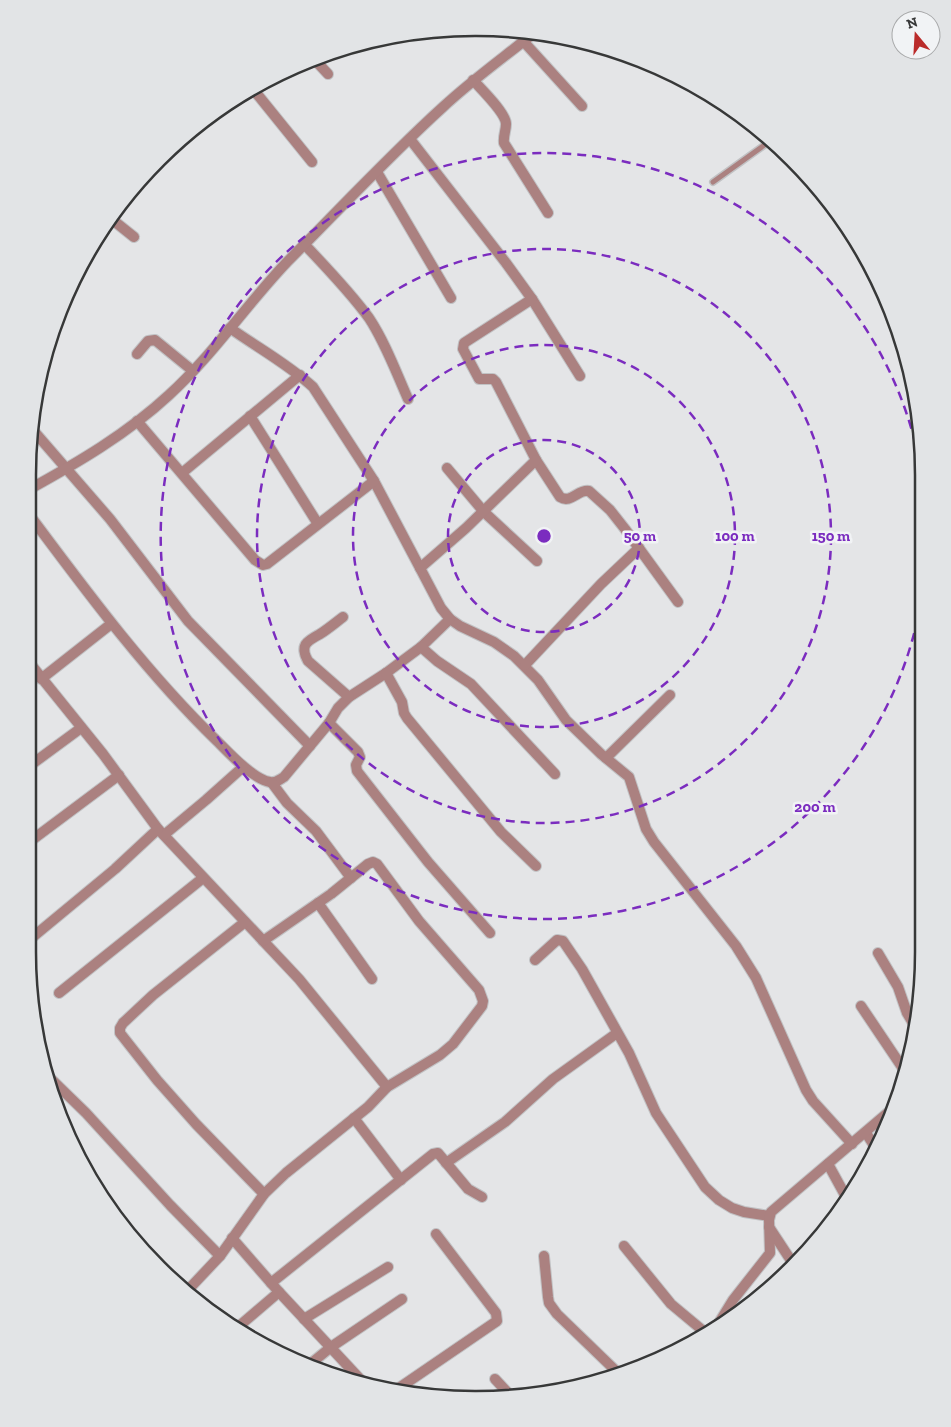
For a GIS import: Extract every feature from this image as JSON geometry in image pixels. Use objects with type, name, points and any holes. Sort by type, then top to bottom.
[{"type":"street","points":[[36,486],[66,469],[138,421],[169,395],[193,371],[258,293],[410,139],[473,80],[527,39]]},
{"type":"street","points":[[524,42],[582,106]]},
{"type":"street","points":[[320,65],[328,74]]},
{"type":"street","points":[[473,80],[504,116],[506,123],[503,136],[504,143],[548,213]]},
{"type":"street","points":[[257,94],[312,162]]},
{"type":"street","points":[[410,139],[532,299],[580,376]]},
{"type":"street","points":[[377,172],[451,298]]},
{"type":"street","points":[[116,223],[134,237]]},
{"type":"street","points":[[305,245],[351,295],[370,320],[408,399]]},
{"type":"street","points":[[532,299],[467,340],[463,346],[479,379],[493,379],[496,382],[536,460],[560,497],[564,500],[569,499],[582,491],[589,491],[610,510],[678,602]]},
{"type":"street","points":[[230,328],[257,348],[300,375],[313,387],[374,481],[441,608],[450,619],[460,626],[494,642],[525,665],[566,720],[628,777],[646,829],[747,962],[759,984],[809,1095],[852,1144]]},
{"type":"street","points":[[136,354],[148,341],[155,340],[193,371]]},
{"type":"street","points":[[182,473],[300,375]]},
{"type":"street","points":[[250,416],[318,524]]},
{"type":"street","points":[[138,421],[259,564],[267,564],[374,481]]},
{"type":"street","points":[[38,436],[110,519],[188,621],[310,746]]},
{"type":"street","points":[[420,568],[484,512],[536,460]]},
{"type":"street","points":[[447,468],[484,512],[537,561]]},
{"type":"street","points":[[36,524],[111,624],[162,685],[243,767],[272,783],[287,803],[316,831],[351,878]]},
{"type":"street","points":[[525,665],[601,584],[639,548]]},
{"type":"street","points":[[343,617],[307,642],[304,654],[308,661],[349,697]]},
{"type":"street","points":[[272,783],[278,782],[284,777],[329,723],[338,708],[349,697],[386,674],[420,647],[450,619]]},
{"type":"street","points":[[41,679],[111,624]]},
{"type":"street","points":[[420,647],[471,684],[555,774]]},
{"type":"street","points":[[36,672],[119,775],[161,832],[325,1010],[387,1087]]},
{"type":"street","points":[[386,674],[402,702],[407,718],[501,832],[536,866]]},
{"type":"street","points":[[606,758],[670,695]]},
{"type":"street","points":[[329,723],[358,752],[360,760],[356,768],[366,783],[428,862],[490,934]]},
{"type":"street","points":[[36,761],[81,728]]},
{"type":"street","points":[[36,934],[161,832],[206,800],[243,767]]},
{"type":"street","points":[[36,837],[119,775]]},
{"type":"street","points":[[191,1286],[220,1256],[264,1194],[286,1173],[368,1107],[387,1087],[440,1055],[452,1044],[484,1001],[479,990],[419,921],[378,864],[373,862],[263,941]]},
{"type":"street","points":[[60,993],[202,878]]},
{"type":"street","points":[[318,903],[372,979]]},
{"type":"street","points":[[245,922],[153,995],[123,1023],[120,1033],[157,1080],[196,1124],[264,1194]]},
{"type":"street","points":[[535,960],[556,940],[563,941],[582,969],[629,1053],[656,1113],[680,1152],[705,1186],[719,1200],[732,1208],[769,1221],[790,1258]]},
{"type":"street","points":[[878,953],[898,987],[910,1017]]},
{"type":"street","points":[[860,1006],[900,1064]]},
{"type":"street","points":[[446,1163],[505,1122],[553,1079],[617,1032]]},
{"type":"street","points":[[58,1085],[86,1113],[170,1205],[220,1256]]},
{"type":"street","points":[[354,1118],[401,1180]]},
{"type":"street","points":[[725,1313],[733,1300],[770,1253],[769,1221],[774,1208],[881,1119]]},
{"type":"street","points":[[866,1133],[871,1141]]},
{"type":"street","points":[[271,1283],[433,1154],[438,1153],[468,1189],[482,1198]]},
{"type":"street","points":[[828,1164],[843,1192]]},
{"type":"street","points":[[404,1385],[497,1321],[496,1313],[436,1234]]},
{"type":"street","points":[[232,1238],[279,1292],[356,1374]]},
{"type":"street","points":[[624,1246],[671,1304],[701,1329]]},
{"type":"street","points":[[544,1256],[550,1304],[557,1314],[613,1368]]},
{"type":"street","points":[[304,1319],[388,1267]]},
{"type":"street","points":[[243,1324],[279,1292]]},
{"type":"street","points":[[315,1360],[402,1299]]},
{"type":"street","points":[[495,1380],[505,1390]]},
{"type":"lane","points":[[713,182],[765,145]]}]
